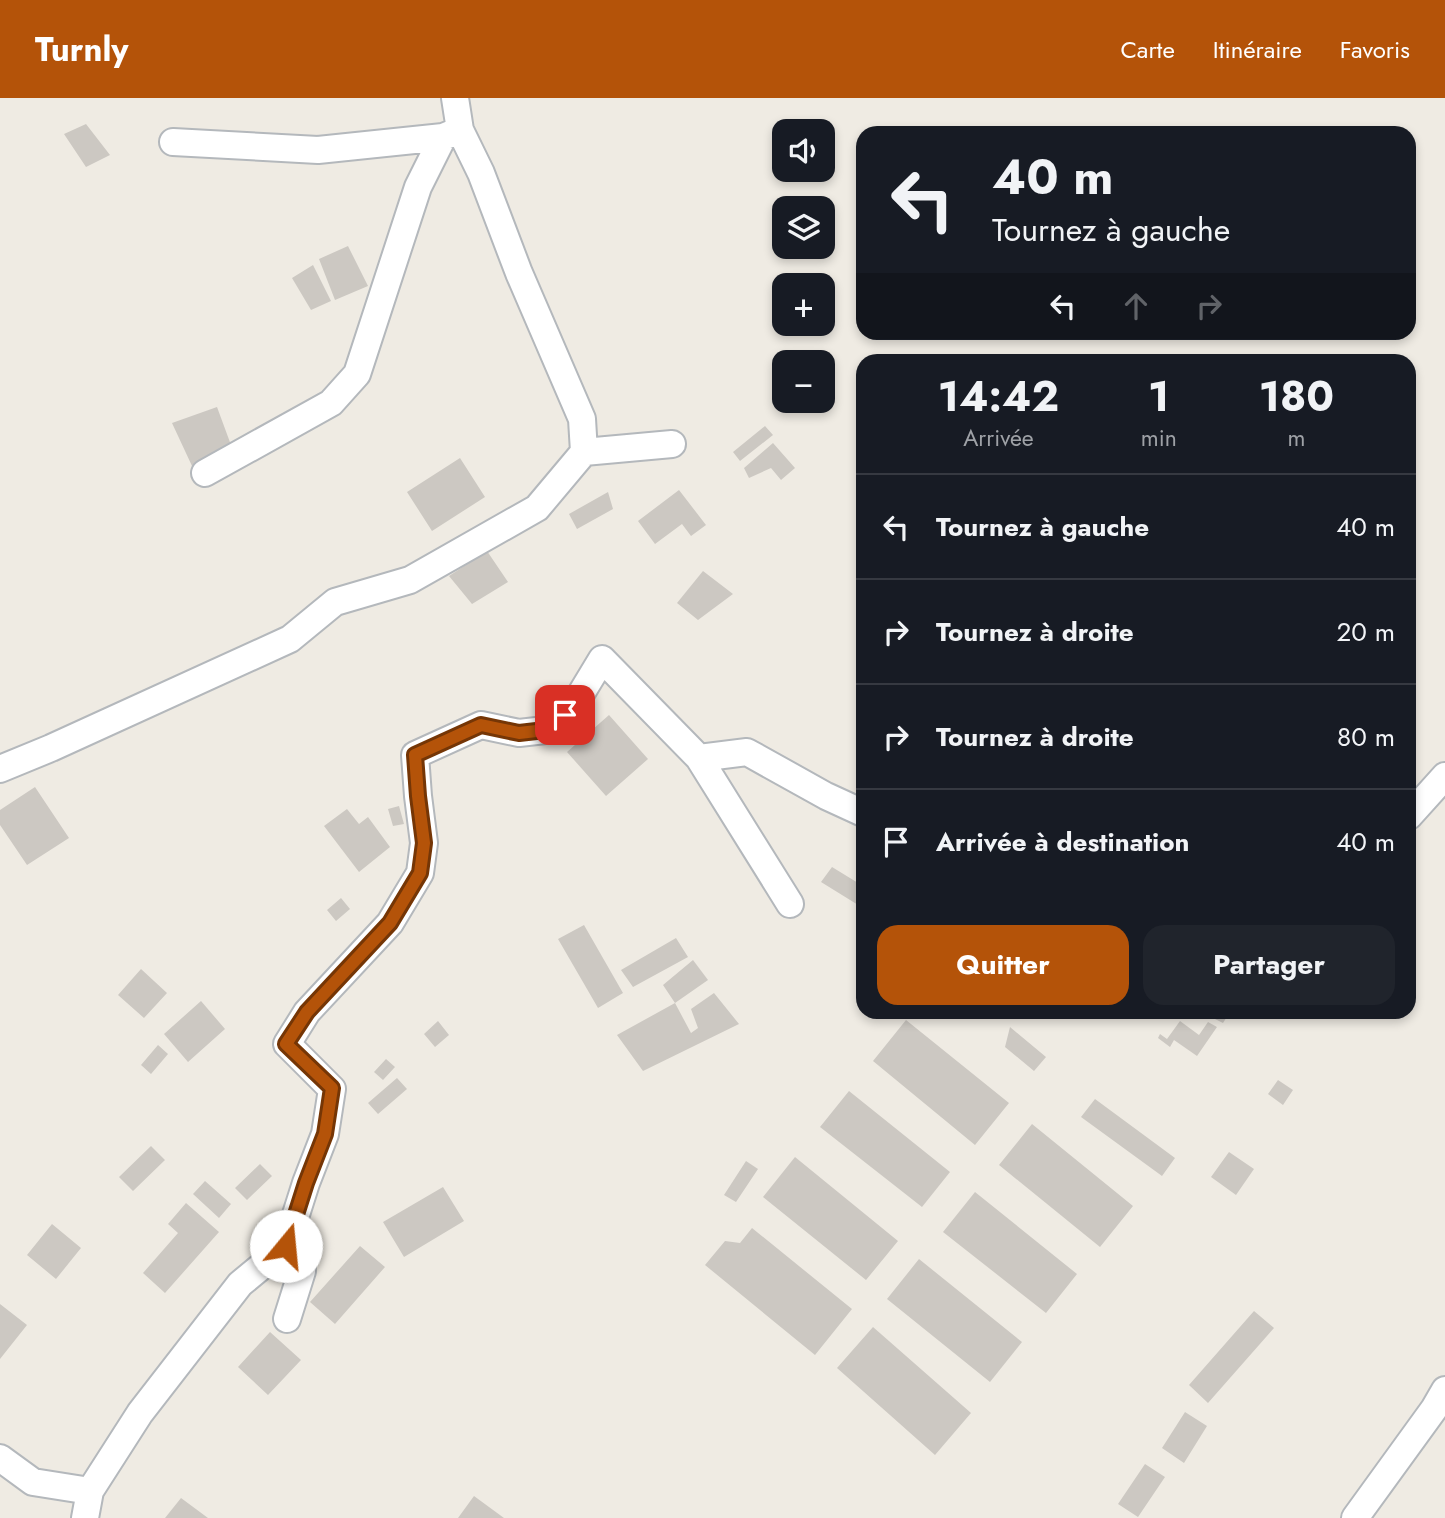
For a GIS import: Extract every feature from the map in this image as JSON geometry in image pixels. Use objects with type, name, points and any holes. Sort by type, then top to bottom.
[{"type":"street","points":[[205,473],[331,403],[357,374],[418,187],[452,134],[455,98]]},
{"type":"street","points":[[173,142],[318,150],[452,134]]},
{"type":"street","points":[[0,769],[290,639],[335,602],[410,580],[537,508],[584,452],[582,419],[529,298],[481,173],[452,134]]},
{"type":"street","points":[[584,452],[672,444]]},
{"type":"street","points":[[85,1518],[90,1491],[140,1413],[240,1284],[286,1246],[325,1134],[332,1088],[286,1044],[307,1012],[390,923],[420,873],[424,843],[415,755],[481,725],[519,733],[554,729],[576,702],[602,659],[699,758],[790,904]]},
{"type":"street","points":[[699,758],[747,752],[856,810]]},
{"type":"street","points":[[1416,808],[1445,776]]},
{"type":"street","points":[[286,1246],[302,1271],[287,1319]]},
{"type":"street","points":[[1355,1518],[1445,1390]]},
{"type":"street","points":[[0,1458],[33,1482],[90,1491]]},
{"type":"building","points":[[86,124],[110,155],[86,167],[64,134]]},
{"type":"building","points":[[348,246],[368,286],[335,300],[319,259]]},
{"type":"building","points":[[313,265],[331,301],[311,310],[292,278]]},
{"type":"building","points":[[217,407],[231,445],[192,466],[172,423]]},
{"type":"building","points":[[765,426],[773,435],[740,461],[733,452]]},
{"type":"building","points":[[773,443],[795,468],[781,480],[771,468],[749,478],[744,468]]},
{"type":"building","points":[[460,458],[485,497],[432,531],[407,492]]},
{"type":"building","points":[[679,490],[706,525],[691,536],[682,524],[655,544],[638,521]]},
{"type":"building","points":[[608,492],[613,509],[577,529],[569,514]]},
{"type":"building","points":[[487,551],[508,582],[472,604],[449,576]]},
{"type":"building","points":[[703,571],[733,594],[698,620],[677,603]]},
{"type":"building","points":[[609,715],[648,759],[606,796],[567,752]]},
{"type":"building","points":[[35,787],[69,838],[27,865],[0,825],[0,810]]},
{"type":"building","points":[[399,806],[404,824],[393,826],[388,809]]},
{"type":"building","points":[[347,809],[359,824],[368,817],[390,847],[359,872],[324,826]]},
{"type":"building","points":[[832,867],[856,882],[856,904],[821,882]]},
{"type":"building","points":[[341,898],[350,909],[336,921],[327,910]]},
{"type":"building","points":[[584,925],[623,993],[598,1008],[558,939]]},
{"type":"building","points":[[676,938],[688,957],[633,987],[621,970]]},
{"type":"building","points":[[693,960],[708,980],[675,1003],[663,985]]},
{"type":"building","points":[[141,969],[167,993],[144,1018],[118,995]]},
{"type":"building","points":[[714,993],[739,1024],[643,1071],[617,1035],[675,1003],[691,1033],[698,1028],[691,1009]]},
{"type":"building","points":[[201,1001],[225,1029],[188,1062],[164,1034]]},
{"type":"building","points":[[906,1020],[1009,1103],[975,1145],[873,1061]]},
{"type":"building","points":[[438,1021],[449,1035],[435,1047],[424,1034]]},
{"type":"building","points":[[1180,1021],[1199,1035],[1208,1022],[1217,1027],[1197,1056],[1174,1040],[1170,1047],[1158,1038],[1160,1034],[1167,1039]]},
{"type":"building","points":[[1010,1027],[1046,1057],[1034,1071],[1005,1047]]},
{"type":"building","points":[[158,1045],[168,1054],[151,1074],[141,1065]]},
{"type":"building","points":[[386,1059],[395,1067],[383,1080],[374,1072]]},
{"type":"building","points":[[397,1078],[407,1089],[378,1114],[368,1103]]},
{"type":"building","points":[[1278,1080],[1293,1090],[1283,1105],[1268,1094]]},
{"type":"building","points":[[849,1091],[950,1172],[922,1207],[820,1127]]},
{"type":"building","points":[[1095,1099],[1175,1158],[1162,1176],[1081,1117]]},
{"type":"building","points":[[1032,1124],[1133,1206],[1100,1247],[999,1165]]},
{"type":"building","points":[[151,1146],[165,1160],[133,1191],[119,1177]]},
{"type":"building","points":[[1229,1152],[1254,1169],[1236,1195],[1211,1177]]},
{"type":"building","points":[[795,1157],[898,1241],[866,1280],[763,1197]]},
{"type":"building","points":[[746,1161],[758,1169],[736,1202],[724,1195]]},
{"type":"building","points":[[260,1164],[272,1176],[247,1200],[235,1188]]},
{"type":"building","points":[[205,1181],[231,1204],[219,1218],[193,1194]]},
{"type":"building","points":[[443,1187],[464,1221],[404,1257],[383,1222]]},
{"type":"building","points":[[975,1192],[1077,1274],[1046,1313],[943,1232]]},
{"type":"building","points":[[186,1203],[219,1232],[165,1293],[143,1273],[178,1233],[168,1224]]},
{"type":"building","points":[[52,1224],[81,1248],[56,1279],[27,1255]]},
{"type":"building","points":[[752,1228],[852,1309],[815,1355],[705,1265],[725,1241],[740,1243]]},
{"type":"building","points":[[360,1246],[385,1267],[335,1324],[310,1302]]},
{"type":"building","points":[[919,1259],[1022,1342],[990,1382],[887,1299]]},
{"type":"building","points":[[0,1304],[27,1325],[0,1359]]},
{"type":"building","points":[[1254,1311],[1274,1328],[1208,1403],[1189,1385]]},
{"type":"building","points":[[873,1327],[971,1413],[935,1455],[837,1368]]},
{"type":"building","points":[[270,1332],[301,1360],[268,1395],[238,1367]]},
{"type":"building","points":[[1185,1412],[1207,1426],[1184,1463],[1162,1448]]},
{"type":"building","points":[[1145,1464],[1165,1477],[1138,1517],[1118,1504]]},
{"type":"building","points":[[474,1496],[504,1518],[458,1518]]},
{"type":"building","points":[[181,1498],[208,1518],[165,1518]]},
{"type":"route","points":[[286,1246],[325,1134],[332,1088],[286,1044],[307,1012],[390,923],[420,873],[424,843],[415,755],[481,725],[519,733],[554,729],[565,715]]}]
